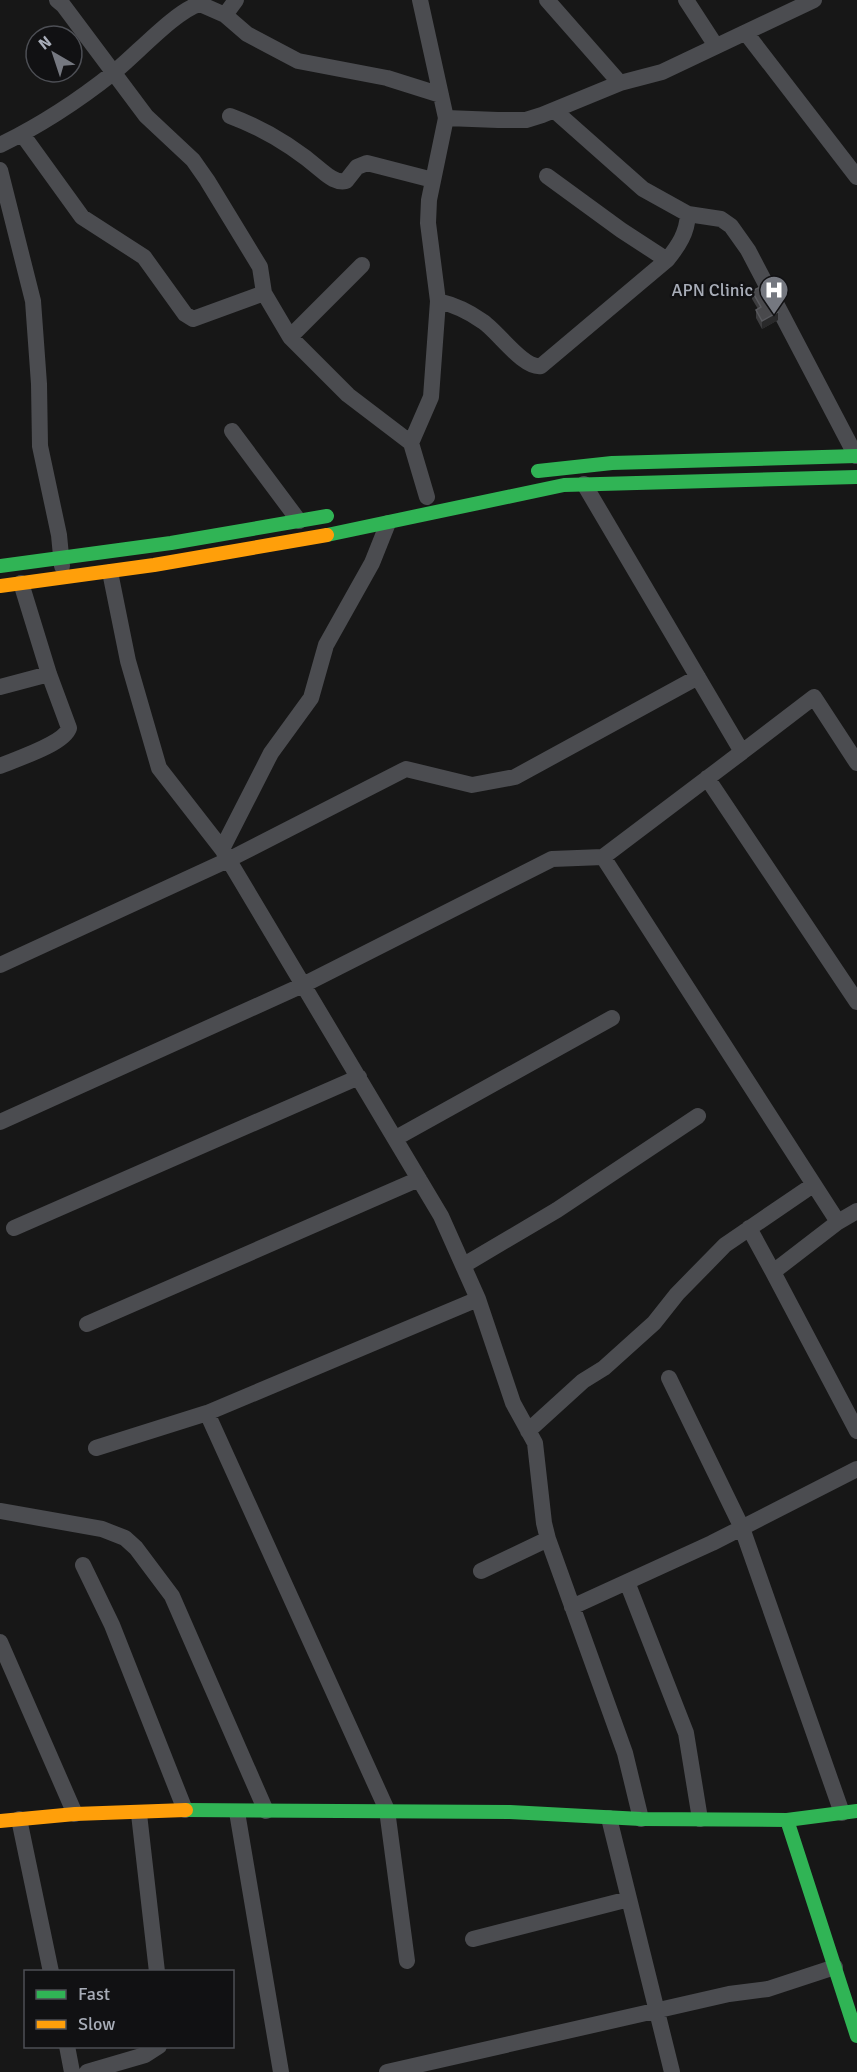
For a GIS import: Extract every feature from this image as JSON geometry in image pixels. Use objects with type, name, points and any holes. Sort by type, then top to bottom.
[{"type":"main road","points":[[524,474],[565,466],[612,463],[856,456]]},
{"type":"main road","points":[[0,586],[110,572],[388,523],[525,491],[584,484],[857,477]]},
{"type":"main road","points":[[408,501],[433,495]]},
{"type":"main road","points":[[0,566],[171,543],[343,513]]},
{"type":"main road","points":[[0,1821],[75,1814],[139,1814],[185,1810],[237,1812],[387,1810],[700,1820],[787,1820],[850,1812]]},
{"type":"main road","points":[[787,1820],[857,2036]]},
{"type":"street","points":[[57,0],[146,116],[193,160],[207,180],[260,267],[264,293],[290,337],[348,395],[411,443],[433,495]]},
{"type":"street","points":[[225,15],[236,0]]},
{"type":"street","points":[[411,443],[431,398],[438,301],[428,224],[429,200],[446,118],[420,0]]},
{"type":"street","points":[[547,0],[620,83]]},
{"type":"street","points":[[686,0],[716,46]]},
{"type":"street","points":[[446,118],[526,120],[555,111],[620,83],[662,72],[813,0]]},
{"type":"street","points":[[0,145],[22,134],[112,73],[193,6],[207,6],[225,15],[247,34],[298,62],[387,78],[441,95]]},
{"type":"street","points":[[746,33],[857,177]]},
{"type":"street","points":[[555,111],[643,189],[688,213],[721,219],[731,226],[741,239],[856,456]]},
{"type":"street","points":[[230,116],[257,126],[303,154],[335,180],[346,181],[357,167],[367,163],[433,180]]},
{"type":"street","points":[[22,134],[82,217],[144,257],[185,314],[193,319],[264,293]]},
{"type":"street","points":[[0,170],[33,301],[39,384],[40,446],[64,578]]},
{"type":"street","points":[[547,176],[621,230],[667,260]]},
{"type":"street","points":[[438,301],[457,306],[484,322],[530,365],[541,366],[667,260],[682,240],[687,228],[688,213]]},
{"type":"street","points":[[290,337],[362,265]]},
{"type":"street","points":[[232,430],[299,521]]},
{"type":"street","points":[[584,484],[742,752]]},
{"type":"street","points":[[225,854],[271,753],[311,698],[326,645],[372,563],[388,523]]},
{"type":"street","points":[[110,572],[129,661],[159,768],[225,854],[396,1138],[441,1216],[464,1265],[478,1299],[513,1403],[535,1443],[544,1523],[548,1539],[625,1753],[641,1819]]},
{"type":"street","points":[[0,766],[58,741],[68,733],[68,720],[49,674],[21,583]]},
{"type":"street","points":[[0,687],[49,674]]},
{"type":"street","points":[[0,965],[225,854],[406,769],[472,785],[515,777],[698,677]]},
{"type":"street","points":[[0,1122],[303,985],[552,859],[603,857],[814,697],[857,763]]},
{"type":"street","points":[[707,778],[857,1002]]},
{"type":"street","points":[[603,857],[798,1156],[813,1185],[838,1222]]},
{"type":"street","points":[[396,1138],[612,1018]]},
{"type":"street","points":[[15,1228],[359,1077]]},
{"type":"street","points":[[464,1265],[557,1210],[698,1116]]},
{"type":"street","points":[[87,1324],[419,1179]]},
{"type":"street","points":[[528,1431],[583,1381],[604,1368],[654,1323],[677,1294],[725,1245],[813,1185]]},
{"type":"street","points":[[773,1272],[838,1222],[857,1211]]},
{"type":"street","points":[[749,1228],[857,1431]]},
{"type":"street","points":[[96,1449],[207,1413],[478,1299]]},
{"type":"street","points":[[669,1378],[742,1528],[850,1812]]},
{"type":"street","points":[[207,1413],[387,1810],[407,1961]]},
{"type":"street","points":[[572,1607],[742,1528],[857,1469]]},
{"type":"street","points":[[0,1511],[102,1528],[125,1538],[136,1548],[172,1596],[266,1811]]},
{"type":"street","points":[[481,1571],[548,1539]]},
{"type":"street","points":[[82,1565],[112,1625],[185,1810]]},
{"type":"street","points":[[627,1582],[686,1733],[700,1820]]},
{"type":"street","points":[[0,1642],[75,1814]]},
{"type":"street","points":[[237,1812],[281,2072]]},
{"type":"street","points":[[139,1814],[157,1970]]},
{"type":"street","points":[[609,1818],[670,2072]]},
{"type":"street","points":[[19,1820],[51,1970]]},
{"type":"street","points":[[474,1939],[629,1899]]},
{"type":"street","points":[[387,2072],[729,1994],[768,1989],[835,1967]]},
{"type":"street","points":[[67,2048],[72,2072]]},
{"type":"street","points":[[87,2072],[145,2055],[156,2048]]},
{"type":"building","points":[[764,285],[778,312],[762,321],[756,310],[761,307],[752,291]]},
{"type":"traffic: fast","points":[[538,471],[612,463],[857,456]]},
{"type":"traffic: fast","points":[[327,535],[564,485],[857,477]]},
{"type":"traffic: fast","points":[[0,566],[171,543],[327,516]]},
{"type":"traffic: fast","points":[[186,1810],[510,1812],[641,1819],[787,1820],[857,1811]]},
{"type":"traffic: fast","points":[[787,1820],[857,2036]]},
{"type":"traffic: slow","points":[[0,586],[154,565],[327,535]]},
{"type":"traffic: slow","points":[[0,1821],[75,1814],[186,1810]]},
{"type":"place","name":"APN Clinic","points":[[774,316]]}]
